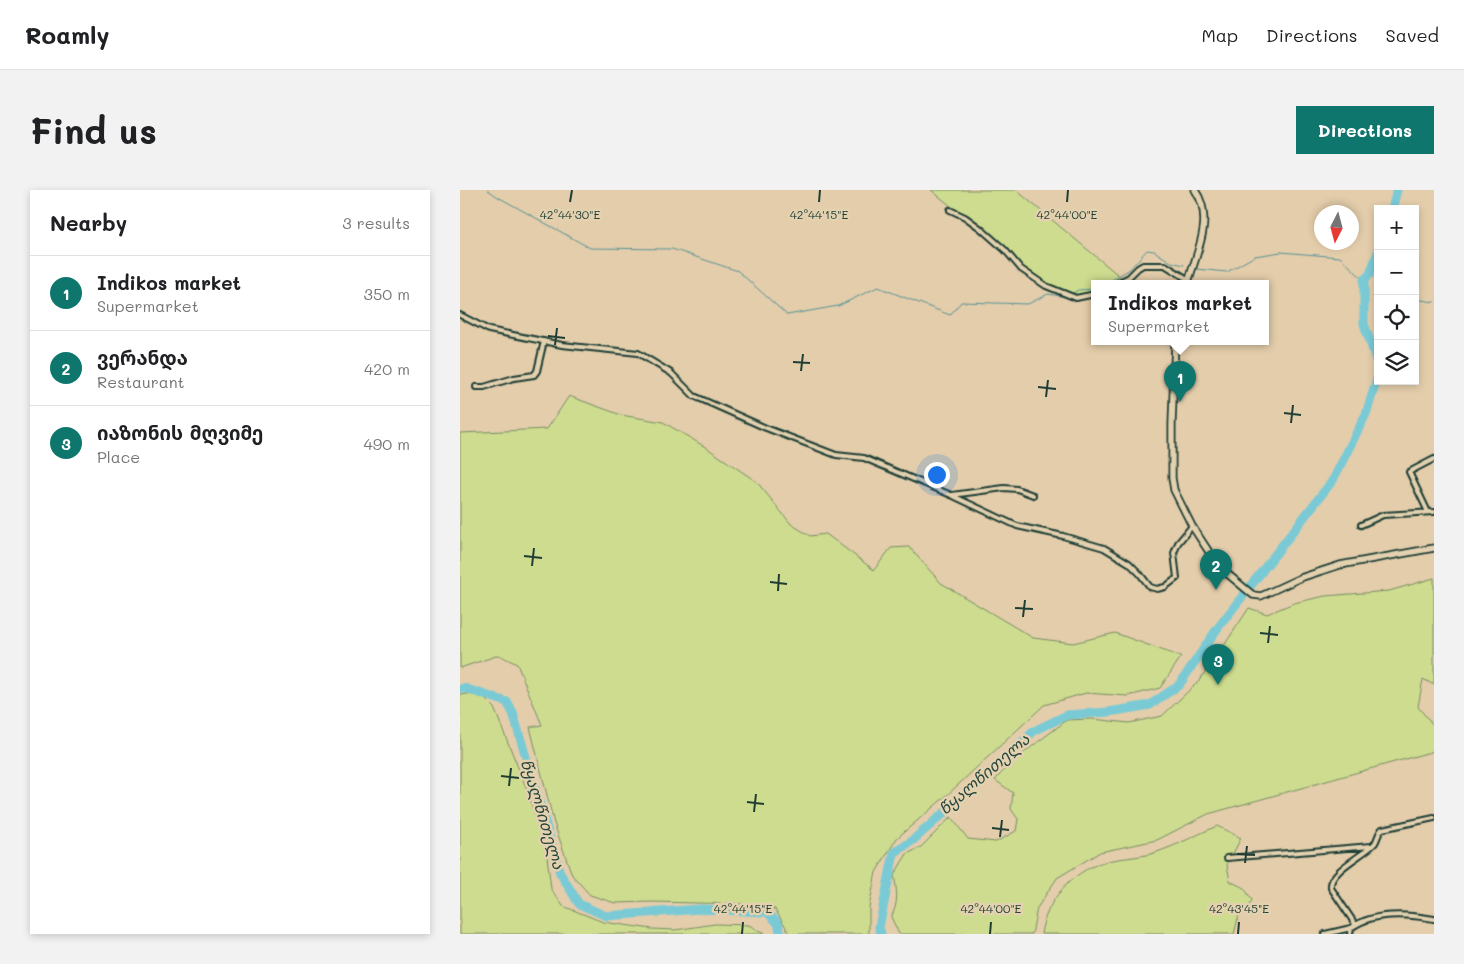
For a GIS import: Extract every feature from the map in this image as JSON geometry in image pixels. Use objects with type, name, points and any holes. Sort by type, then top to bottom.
[{"type":"main road","points":[[1188,280],[1204,225],[1204,212],[1200,196],[1196,190]]},
{"type":"main road","points":[[1174,345],[1172,478],[1174,490],[1192,526],[1213,558],[1233,579],[1253,595],[1261,596],[1309,574],[1340,565],[1434,548]]},
{"type":"street","points":[[950,210],[965,217],[980,228],[1005,250],[1021,269],[1046,286],[1076,298],[1091,295]]},
{"type":"street","points":[[1123,280],[1143,265],[1165,266],[1186,280]]},
{"type":"street","points":[[460,315],[489,330],[562,345],[638,353],[671,373],[694,396],[766,428],[836,456],[864,458],[951,495],[1017,526],[1063,536],[1113,552],[1134,568],[1153,589],[1165,587],[1177,578],[1174,553],[1178,543],[1192,526]]},
{"type":"street","points":[[476,386],[534,376],[537,371],[544,341]]},
{"type":"street","points":[[1428,512],[1409,472],[1434,459]]},
{"type":"street","points":[[951,495],[1004,488],[1017,489],[1033,495]]},
{"type":"street","points":[[1360,525],[1383,515],[1434,512]]},
{"type":"street","points":[[1355,924],[1331,888],[1330,883],[1343,868],[1375,842],[1378,833],[1382,829],[1434,818]]},
{"type":"street","points":[[1227,858],[1371,846]]},
{"type":"street","points":[[1325,934],[1351,928],[1355,924],[1379,916],[1411,915],[1434,919]]},
{"type":"street","points":[[1350,934],[1351,928]]},
{"type":"green space","points":[[931,190],[1016,190],[1123,279],[1091,280],[1091,294],[1079,296],[1046,288],[994,241]]},
{"type":"green space","points":[[569,396],[621,415],[663,422],[707,448],[757,482],[791,524],[810,536],[826,534],[874,570],[891,548],[909,547],[941,583],[1033,638],[1073,643],[1115,633],[1181,657],[1160,688],[1128,696],[1086,693],[1044,705],[946,796],[897,838],[876,872],[869,907],[869,934],[790,934],[775,909],[742,904],[615,903],[590,895],[572,875],[554,823],[530,727],[542,725],[517,664],[499,655],[460,668],[460,433],[547,429]]},
{"type":"green space","points":[[1434,578],[1434,685],[1423,679],[1418,707],[1434,726],[1434,751],[1208,814],[1157,840],[1100,852],[1057,878],[1037,908],[1032,934],[899,934],[891,917],[897,897],[894,875],[907,854],[921,847],[951,817],[968,839],[996,842],[1016,831],[1018,819],[1011,809],[1013,793],[995,780],[1010,764],[1067,720],[1092,719],[1129,723],[1162,716],[1198,682],[1249,608],[1267,614],[1294,603],[1325,596],[1389,591]]},
{"type":"green space","points":[[468,694],[483,697],[494,708],[528,792],[547,856],[551,889],[563,906],[603,922],[652,929],[675,930],[715,924],[749,925],[764,934],[460,934],[460,695]]},
{"type":"green space","points":[[1217,826],[1241,838],[1227,865],[1230,881],[1244,888],[1252,900],[1246,913],[1240,911],[1234,934],[1041,934],[1048,910],[1054,899],[1071,880],[1081,873],[1104,862],[1160,851]]},
{"type":"waterway","points":[[488,190],[590,248],[672,249],[738,271],[787,315],[838,306],[878,287],[950,315],[961,302],[1028,304],[1048,294],[1067,297]]},
{"type":"waterway","name":"წყალწითელა","points":[[1393,205],[1397,190]]},
{"type":"waterway","points":[[1112,280],[1130,269],[1147,250],[1154,251],[1171,262],[1184,265]]},
{"type":"waterway","points":[[1196,269],[1227,272],[1255,256],[1281,252],[1340,257],[1364,280]]},
{"type":"waterway","name":"წყალწითელა","points":[[1374,263],[1370,274],[1364,280],[1364,324],[1374,353]]},
{"type":"waterway","points":[[1370,274],[1374,277]]},
{"type":"waterway","points":[[1073,293],[1078,290],[1091,289]]},
{"type":"waterway","points":[[1419,300],[1434,302]]},
{"type":"waterway","name":"წყალწითელა","points":[[881,934],[879,927],[894,853],[912,841],[1034,731],[1067,715],[1109,712],[1150,705],[1179,685],[1217,629],[1333,480],[1366,414],[1375,385]]},
{"type":"waterway","name":"წყალწითელა","points":[[460,689],[464,688],[507,702],[513,713],[560,873],[579,904],[606,916],[700,909],[767,912],[778,923],[781,934]]},
{"type":"place","name":"Indikos market","points":[[1180,402]]},
{"type":"place","name":"ვერანდა","points":[[1216,590]]},
{"type":"place","name":"იაზონის მღვიმე","points":[[1218,685]]}]
